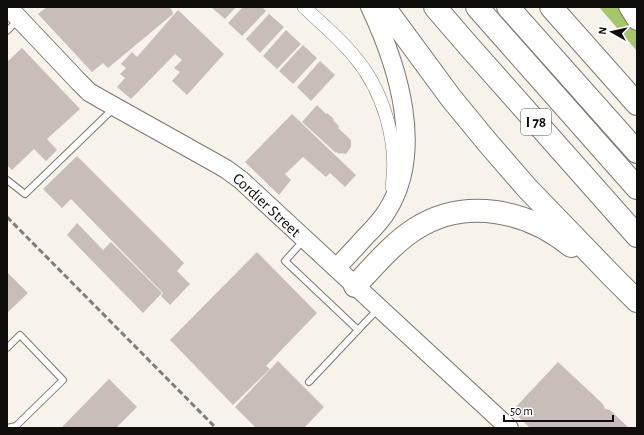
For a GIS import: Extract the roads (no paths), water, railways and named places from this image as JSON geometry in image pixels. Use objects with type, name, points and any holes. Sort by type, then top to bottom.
[{"type":"highway","points":[[384,7],[451,98],[479,133],[527,188],[637,301]]},
{"type":"highway","name":"I 78","points":[[435,7],[637,236]]},
{"type":"highway","name":"I 78","points":[[477,7],[637,188]]},
{"type":"highway","points":[[508,7],[637,152]]},
{"type":"highway","points":[[551,7],[637,104]]},
{"type":"highway","points":[[355,286],[389,250],[416,229],[426,223],[446,215],[477,211],[498,212],[528,220],[562,240],[612,276]]},
{"type":"main road","points":[[336,268],[386,213],[396,194],[404,161],[406,137],[397,79],[386,44],[370,7]]},
{"type":"main road","points":[[628,7],[637,21]]},
{"type":"main road","name":"Cordier Street","points":[[11,19],[89,92],[226,169],[241,180],[509,428]]},
{"type":"street","points":[[304,7],[355,56],[375,87],[383,108],[392,145],[393,180],[390,197],[378,223]]},
{"type":"lane","points":[[7,180],[25,194],[115,107]]},
{"type":"lane","points":[[305,240],[285,261],[358,330]]},
{"type":"lane","points":[[309,382],[379,308]]},
{"type":"lane","points":[[7,348],[20,335],[63,380],[16,426],[7,428]]},
{"type":"railway","points":[[7,217],[216,428]]}]
